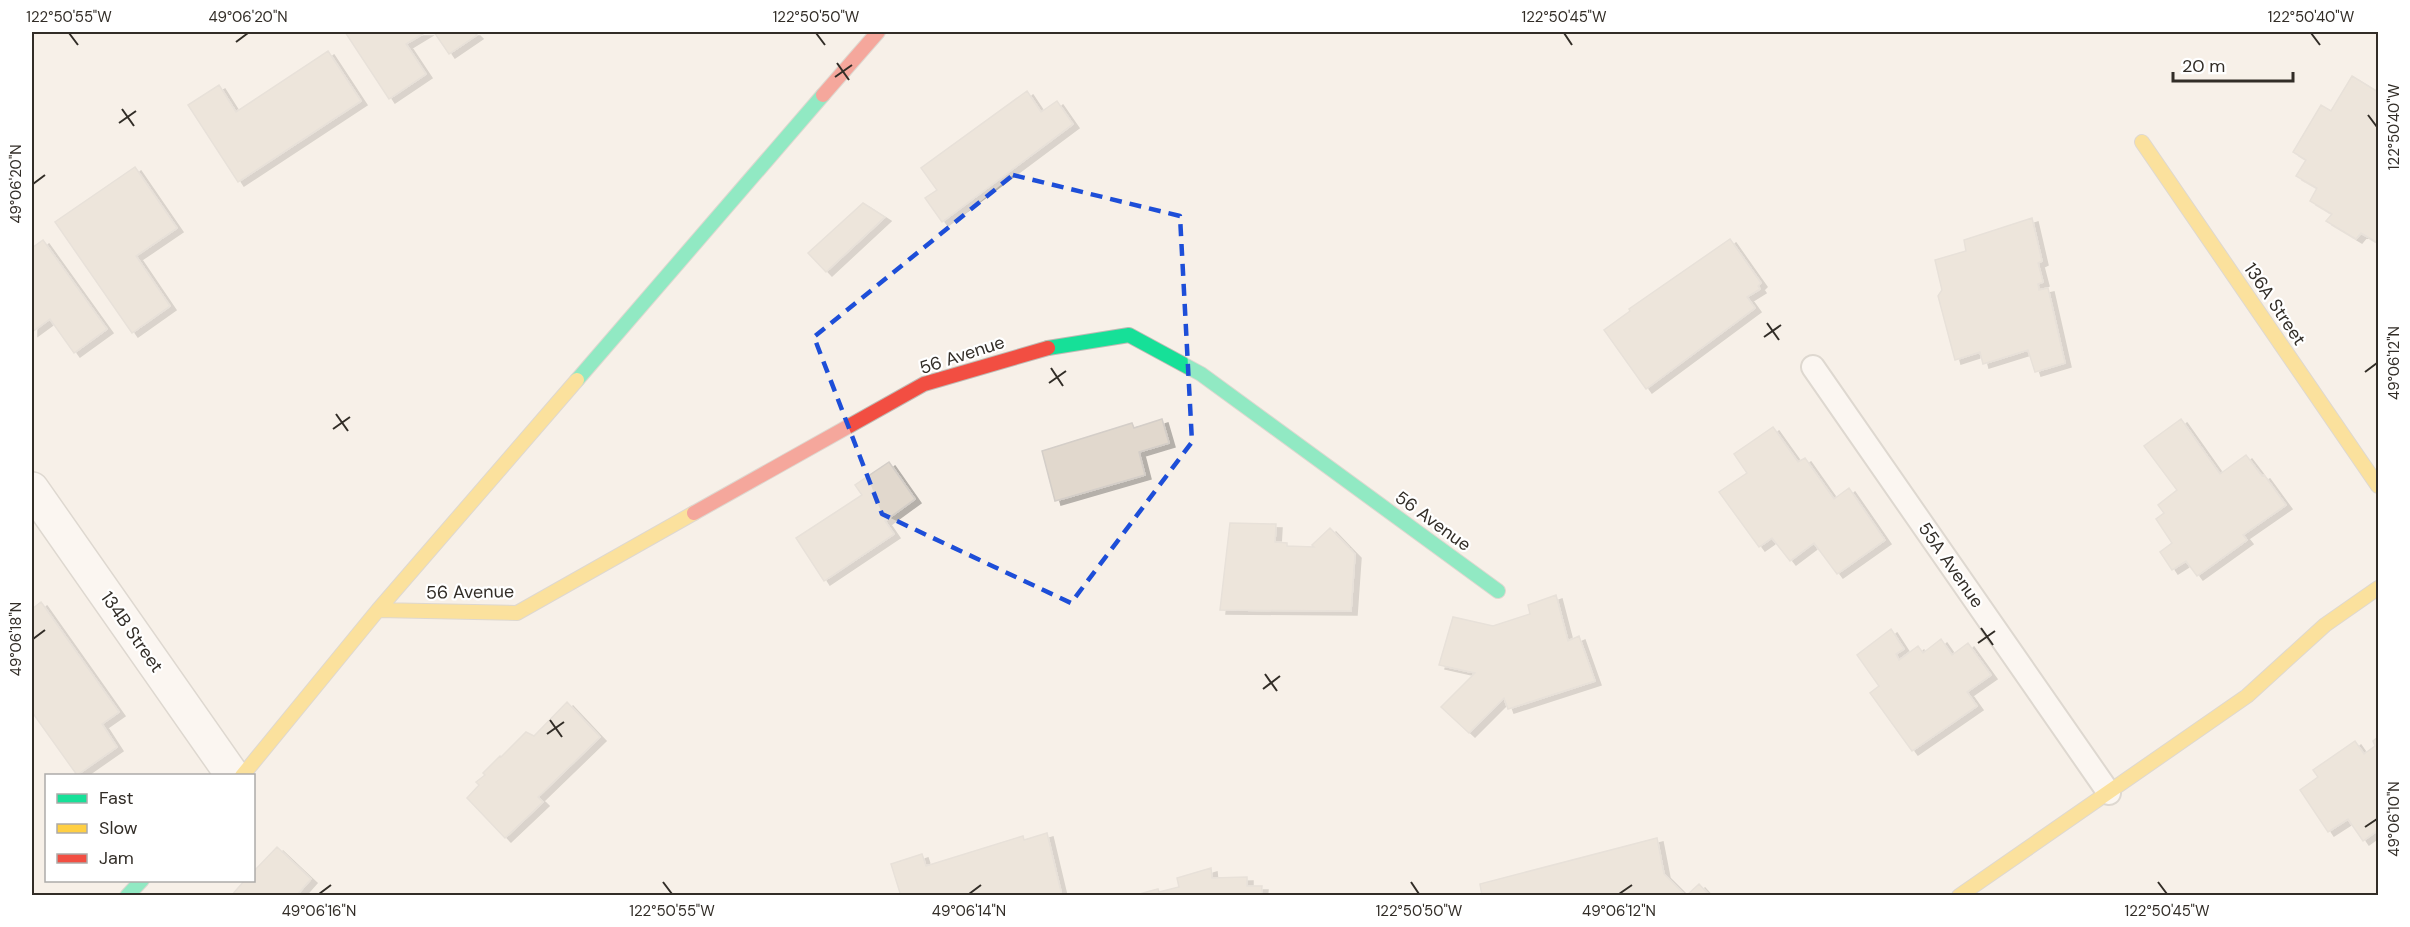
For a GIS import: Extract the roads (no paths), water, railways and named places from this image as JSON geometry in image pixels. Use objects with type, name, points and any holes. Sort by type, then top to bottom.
[{"type":"street","name":"56 Avenue","points":[[244,774],[378,610],[878,32]]},
{"type":"street","name":"136A Street","points":[[2142,142],[2379,486]]},
{"type":"street","name":"56 Avenue","points":[[378,610],[517,613],[924,384],[1040,349],[1129,335],[1202,374],[1498,591]]},
{"type":"street","name":"134B Street","points":[[32,489],[232,774]]},
{"type":"street","points":[[1959,896],[2247,696],[2325,625],[2379,588]]},
{"type":"street","points":[[127,896],[140,882]]},
{"type":"lane","name":"55A Avenue","points":[[1813,367],[2109,793]]}]
